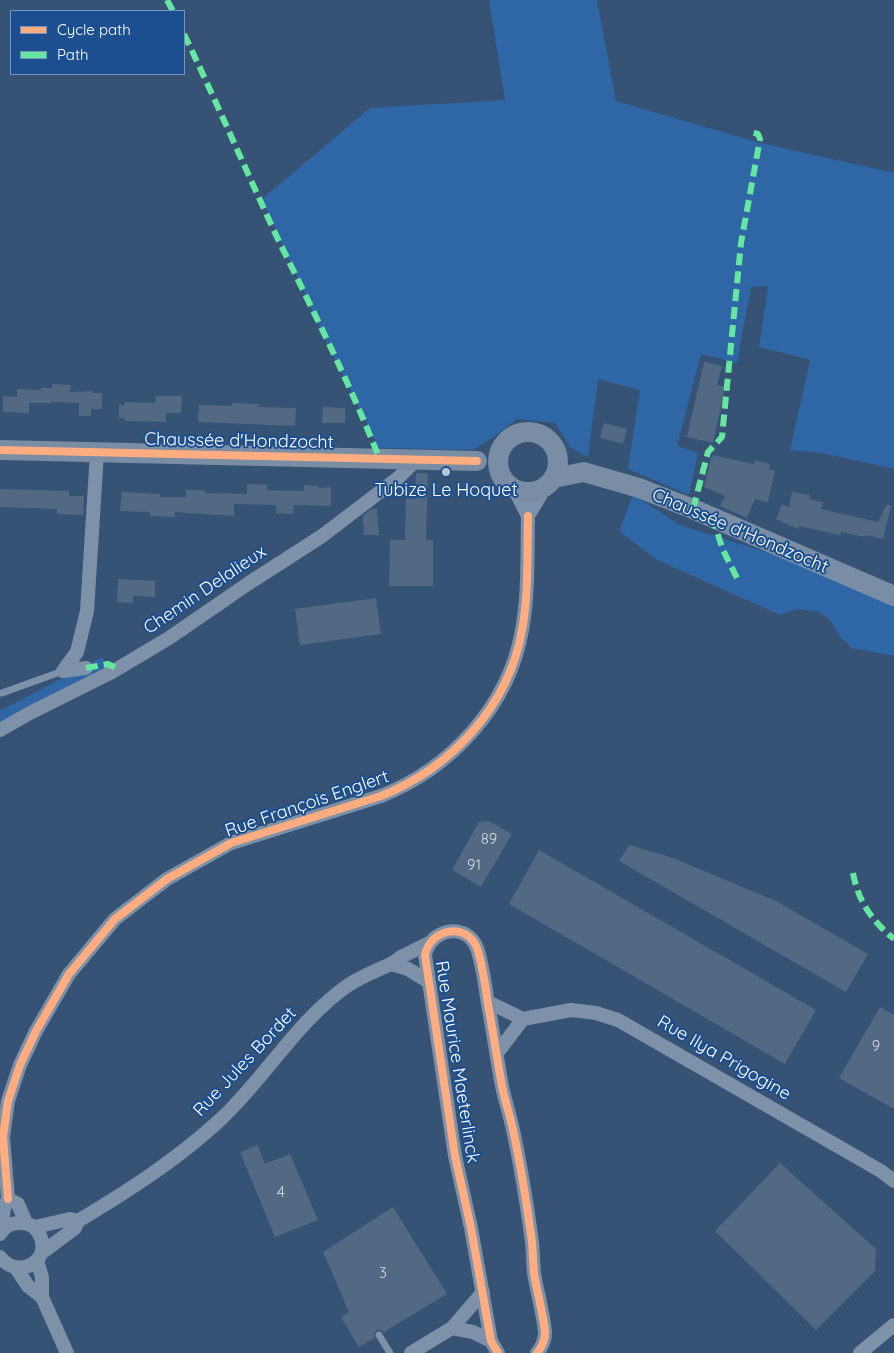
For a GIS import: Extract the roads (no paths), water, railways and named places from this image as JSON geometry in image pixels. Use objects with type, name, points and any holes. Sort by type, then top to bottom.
[{"type":"main road","points":[[508,482],[499,470],[500,449],[514,434],[533,432],[549,440],[555,448],[558,457],[558,467],[549,482]]},
{"type":"main road","points":[[504,444],[477,461],[488,471],[520,491],[531,492],[549,482],[584,472],[571,458],[555,448]]},
{"type":"main road","name":"Chaussée d'Hondzocht","points":[[0,450],[477,461]]},
{"type":"main road","name":"Chaussée d'Hondzocht","points":[[584,472],[640,488],[684,505],[894,596]]},
{"type":"street","points":[[63,671],[77,652],[87,612],[97,453]]},
{"type":"street","name":"Chemin Delalieux","points":[[0,730],[112,672],[169,638],[322,536],[398,478],[416,460]]},
{"type":"street","points":[[508,482],[528,516],[549,482]]},
{"type":"street","name":"Rue François Englert","points":[[1,1232],[4,1208],[8,1199],[3,1137],[8,1101],[24,1056],[36,1031],[69,974],[116,919],[167,879],[232,843],[404,787],[451,754],[484,717],[497,698],[514,661],[522,632],[525,610],[528,516]]},
{"type":"street","points":[[63,671],[86,668]]},
{"type":"street","name":"Rue Maurice Maeterlinck","points":[[495,1347],[454,1156],[425,955],[429,943],[439,934],[453,931],[462,933],[472,940],[482,968],[521,1174],[532,1243],[534,1272],[545,1334],[542,1348],[537,1353]]},
{"type":"street","name":"Rue Jules Bordet","points":[[16,1268],[28,1267],[75,1228],[78,1221],[152,1174],[189,1147],[221,1119],[240,1099],[320,1009],[350,985],[429,943]]},
{"type":"street","points":[[391,964],[408,969],[429,982]]},
{"type":"street","points":[[488,1002],[523,1019],[497,1053]]},
{"type":"street","name":"Rue Ilya Prigogine","points":[[523,1019],[571,1010],[596,1013],[618,1020],[872,1166],[894,1181]]},
{"type":"street","points":[[8,1199],[18,1204],[42,1238],[40,1256],[42,1296],[67,1353]]},
{"type":"street","points":[[1,1232],[12,1223],[31,1225],[70,1218],[78,1221]]},
{"type":"street","points":[[0,1257],[5,1264],[16,1268],[28,1286],[42,1296]]},
{"type":"street","points":[[411,1353],[452,1328],[483,1292]]},
{"type":"street","points":[[860,1353],[894,1325]]},
{"type":"street","points":[[452,1328],[473,1332],[495,1347]]},
{"type":"lane","points":[[2,693],[63,671]]},
{"type":"lane","points":[[379,1335],[390,1353]]},
{"type":"place","name":"Tubize Le Hoquet","points":[[446,472]]}]
